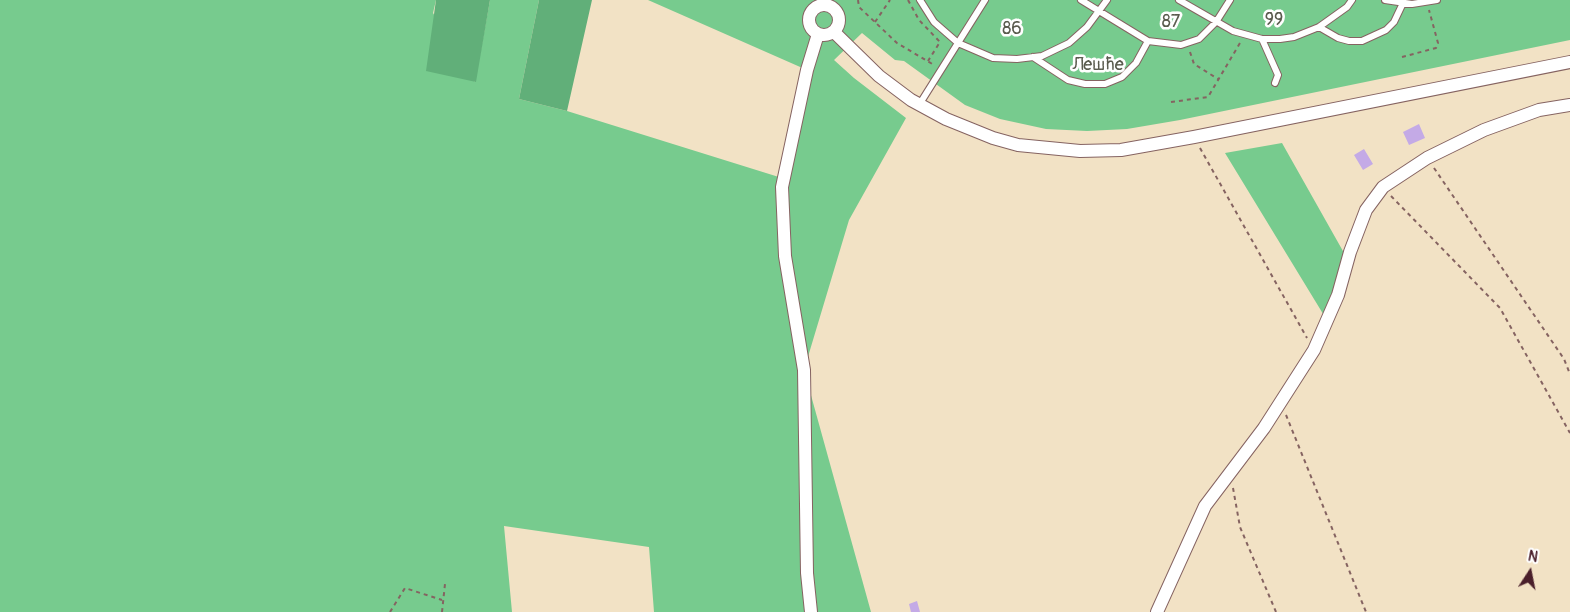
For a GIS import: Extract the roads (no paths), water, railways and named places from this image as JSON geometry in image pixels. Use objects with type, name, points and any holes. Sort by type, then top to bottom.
[{"type":"street","points":[[822,3],[833,8],[839,17],[839,22],[834,32],[828,35],[818,34],[811,29],[809,20],[811,12],[822,3]]},
{"type":"street","points":[[834,32],[879,76],[919,105],[959,124],[1018,145],[1080,151],[1121,150],[1194,137],[1570,62]]},
{"type":"street","points":[[811,612],[807,573],[804,370],[785,256],[782,187],[807,70],[818,34]]},
{"type":"street","points":[[1157,612],[1205,506],[1264,428],[1302,372],[1314,350],[1338,294],[1350,252],[1366,210],[1383,187],[1428,158],[1492,127],[1539,110],[1570,105]]},
{"type":"lane","points":[[920,0],[934,22],[958,43],[993,58],[1042,56],[1069,42],[1087,28],[1107,0]]},
{"type":"lane","points":[[919,105],[985,0]]},
{"type":"lane","points":[[1081,0],[1148,40],[1162,44],[1188,44],[1199,40],[1216,22],[1230,0]]},
{"type":"lane","points":[[1180,0],[1233,31],[1262,38],[1294,37],[1319,27],[1347,7],[1352,0]]},
{"type":"lane","points":[[1385,0],[1403,3],[1437,0]]},
{"type":"lane","points":[[1319,27],[1338,38],[1349,41],[1362,41],[1386,30],[1394,22],[1403,3]]},
{"type":"lane","points":[[1262,38],[1278,76],[1274,84]]},
{"type":"lane","points":[[1033,57],[1068,80],[1085,84],[1105,84],[1122,77],[1136,63],[1148,40]]},
{"type":"park label","name":"99","points":[[1274,20]]},
{"type":"park label","name":"87","points":[[1171,22]]},
{"type":"park label","name":"86","points":[[1012,29]]},
{"type":"park label","name":"Лешће","points":[[1098,65]]}]
